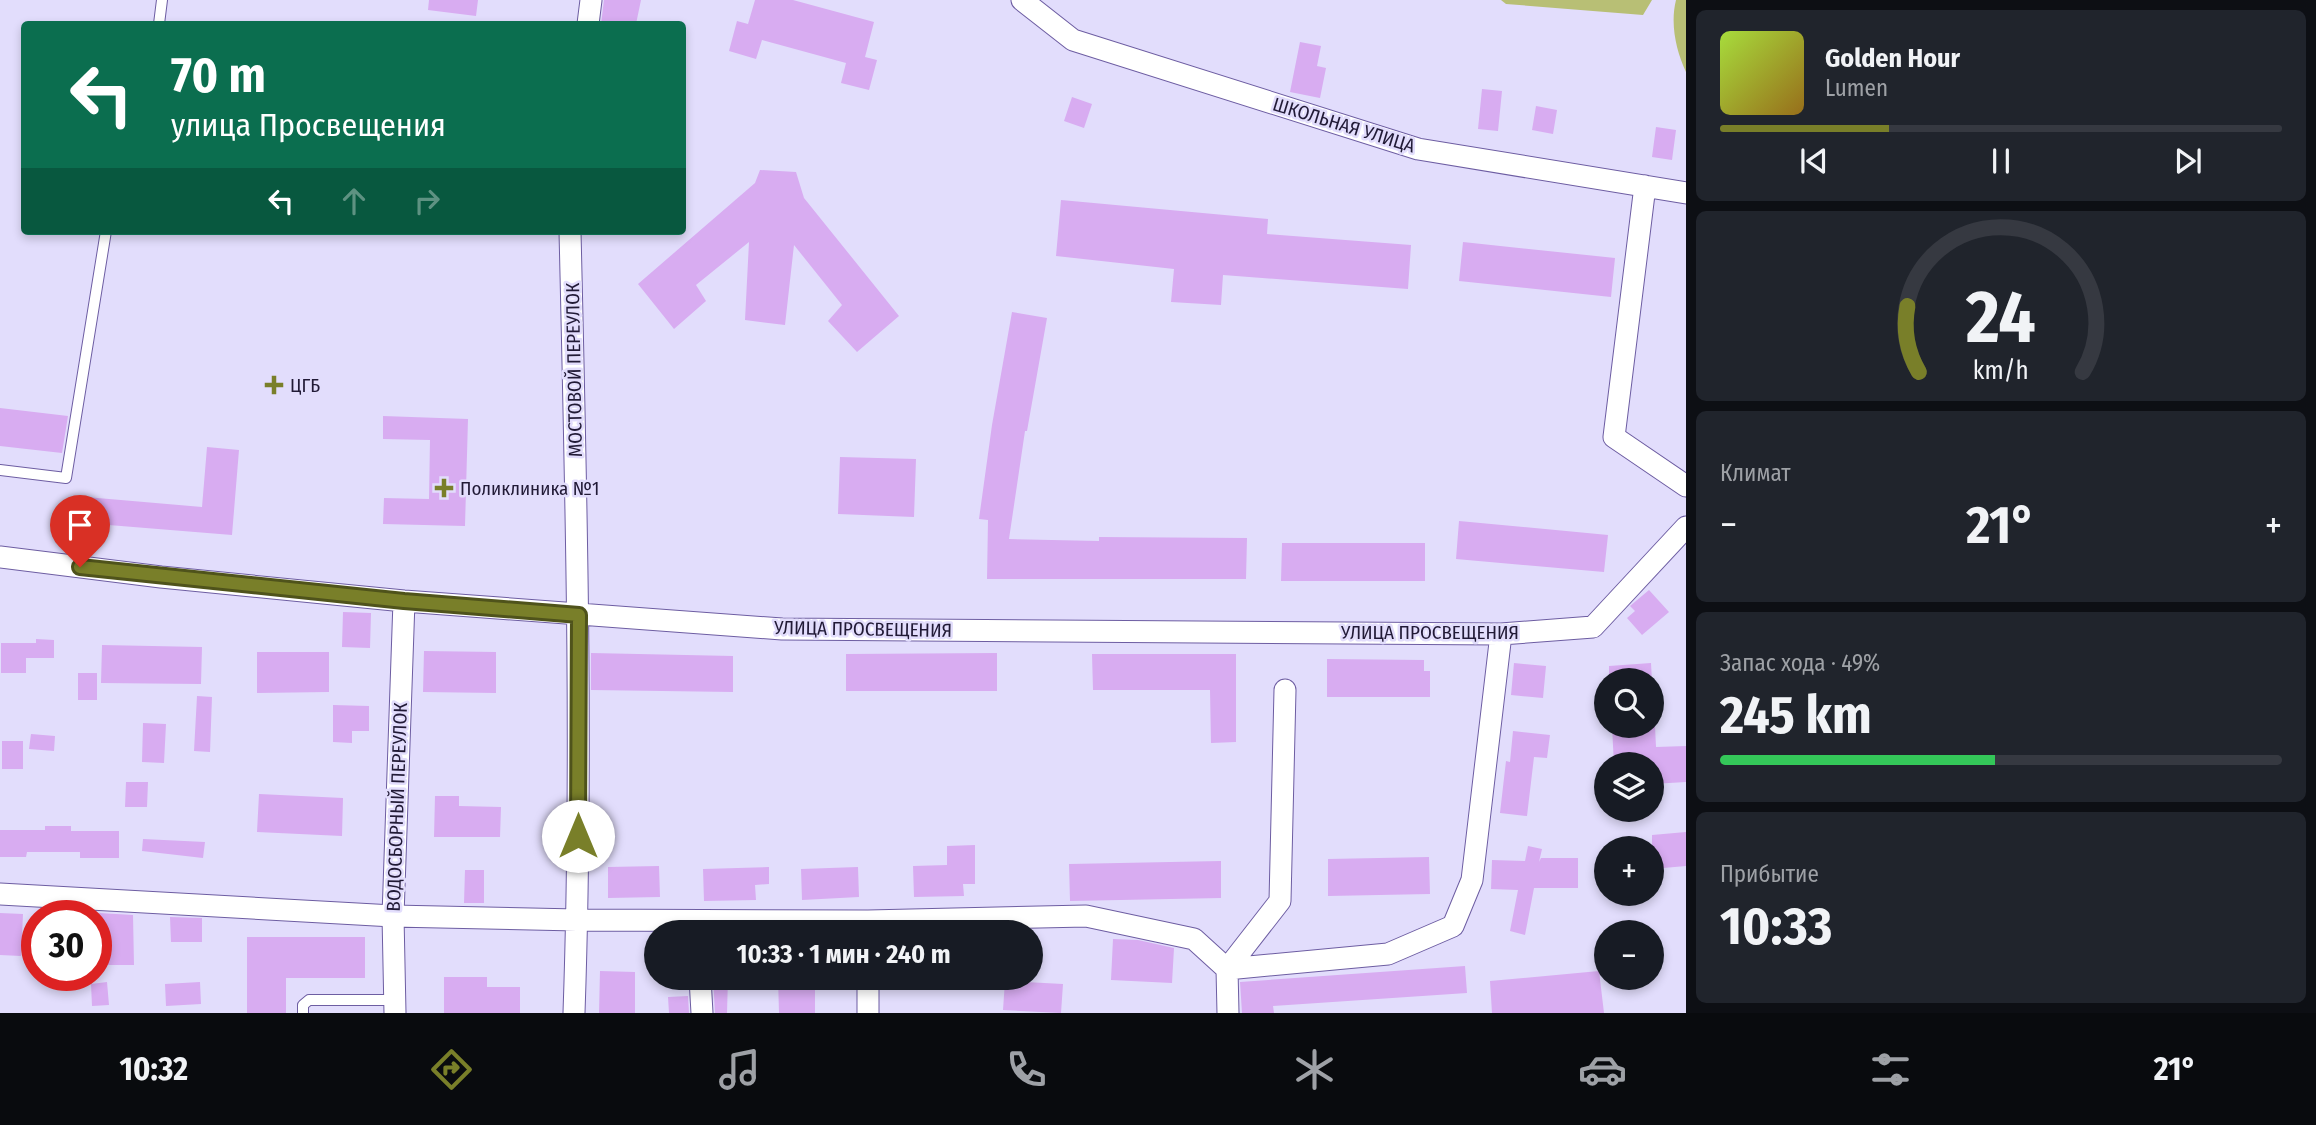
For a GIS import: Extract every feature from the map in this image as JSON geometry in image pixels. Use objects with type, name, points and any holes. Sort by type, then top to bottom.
[{"type":"street","points":[[588,21],[591,0]]},
{"type":"street","name":"ШКОЛЬНАЯ УЛИЦА","points":[[1022,0],[1073,40],[1418,149],[1686,193]]},
{"type":"street","points":[[1645,186],[1614,437],[1686,486]]},
{"type":"street","name":"МОСТОВОЙ ПЕРЕУЛОК","points":[[570,235],[579,615],[574,1013]]},
{"type":"street","name":"УЛИЦА ПРОСВЕЩЕНИЯ","points":[[0,557],[161,577],[404,601],[782,629],[1501,634],[1593,627],[1686,527]]},
{"type":"street","name":"ВОДОСБОРНЫЙ ПЕРЕУЛОК","points":[[395,1006],[393,916],[404,601]]},
{"type":"street","points":[[1007,920],[1086,916],[1194,939],[1227,969],[1388,954],[1453,926],[1472,880],[1501,634]]},
{"type":"street","points":[[1228,1013],[1227,969],[1280,901],[1285,690]]},
{"type":"street","points":[[0,894],[393,916],[644,923]]},
{"type":"street","points":[[701,990],[702,1013]]},
{"type":"street","points":[[867,1013],[868,990]]},
{"type":"lane","points":[[159,21],[162,0]]},
{"type":"lane","points":[[0,470],[66,478],[105,235]]},
{"type":"lane","points":[[303,1013],[303,1005],[309,1000],[395,1006]]},
{"type":"green space","points":[[1501,0],[1652,0],[1643,15],[1506,4]]},
{"type":"green space","points":[[1676,0],[1686,0],[1686,72],[1675,37]]},
{"type":"building","points":[[429,0],[478,0],[476,16],[428,10]]},
{"type":"building","points":[[604,0],[641,0],[637,21],[601,21]]},
{"type":"building","points":[[755,0],[793,0],[874,22],[865,57],[877,60],[869,90],[841,83],[846,63],[762,40],[756,59],[729,51],[737,21],[748,24]]},
{"type":"building","points":[[1300,42],[1321,46],[1317,66],[1326,68],[1320,98],[1290,92]]},
{"type":"building","points":[[1482,89],[1502,91],[1498,131],[1478,129]]},
{"type":"building","points":[[1072,97],[1092,104],[1084,128],[1064,121]]},
{"type":"building","points":[[1536,106],[1557,110],[1553,134],[1532,130]]},
{"type":"building","points":[[1656,127],[1676,130],[1672,160],[1652,157]]},
{"type":"building","points":[[760,170],[796,172],[804,198],[899,316],[857,352],[828,321],[842,305],[794,245],[785,325],[745,320],[749,242],[696,285],[706,301],[674,329],[638,284],[755,183]]},
{"type":"building","points":[[1061,200],[1268,219],[1267,234],[1411,245],[1408,289],[1223,275],[1221,305],[1171,302],[1174,269],[1056,256]]},
{"type":"building","points":[[1463,242],[1615,258],[1611,297],[1459,281]]},
{"type":"building","points":[[1012,312],[1047,318],[1025,431],[1009,539],[1099,541],[1099,537],[1247,538],[1246,579],[987,579],[988,520],[979,519]]},
{"type":"building","points":[[0,408],[68,416],[62,453],[0,446]]},
{"type":"building","points":[[383,416],[468,419],[465,526],[383,524],[384,498],[429,499],[430,440],[383,439]]},
{"type":"building","points":[[207,447],[239,450],[232,535],[84,523],[86,497],[202,507]]},
{"type":"building","points":[[840,457],[916,459],[914,517],[838,514]]},
{"type":"building","points":[[1459,521],[1608,535],[1604,572],[1456,559]]},
{"type":"building","points":[[1282,543],[1425,543],[1425,581],[1281,581]]},
{"type":"building","points":[[1649,590],[1669,612],[1642,635],[1627,618],[1635,611],[1630,606]]},
{"type":"building","points":[[343,612],[371,613],[370,648],[342,647]]},
{"type":"building","points":[[36,639],[54,640],[54,658],[26,658],[26,673],[1,673],[1,643],[36,643]]},
{"type":"building","points":[[102,645],[202,647],[201,684],[101,683]]},
{"type":"building","points":[[424,651],[496,652],[496,693],[423,692]]},
{"type":"building","points":[[257,652],[329,652],[329,692],[257,693]]},
{"type":"building","points":[[591,653],[733,656],[733,692],[591,690]]},
{"type":"building","points":[[997,653],[997,691],[846,691],[846,654]]},
{"type":"building","points":[[1092,654],[1236,654],[1236,742],[1211,743],[1210,690],[1093,690]]},
{"type":"building","points":[[1327,659],[1424,660],[1424,671],[1430,671],[1430,697],[1327,697]]},
{"type":"building","points":[[1514,663],[1546,666],[1543,698],[1511,695]]},
{"type":"building","points":[[1651,663],[1651,668],[1609,668]]},
{"type":"building","points":[[78,673],[97,673],[97,700],[78,700]]},
{"type":"building","points":[[197,696],[212,697],[210,752],[194,751]]},
{"type":"building","points":[[333,705],[369,706],[369,731],[352,731],[352,743],[333,742]]},
{"type":"building","points":[[143,723],[166,724],[164,763],[142,762]]},
{"type":"building","points":[[1513,731],[1550,735],[1547,758],[1534,757],[1527,816],[1500,813],[1506,761],[1510,762]]},
{"type":"building","points":[[31,734],[55,736],[54,751],[29,749]]},
{"type":"building","points":[[1613,738],[1656,738],[1656,747],[1686,746],[1686,782],[1664,783],[1664,752],[1613,752]]},
{"type":"building","points":[[2,741],[23,741],[23,769],[2,769]]},
{"type":"building","points":[[126,782],[148,782],[147,807],[125,807]]},
{"type":"building","points":[[259,794],[343,798],[342,836],[257,832]]},
{"type":"building","points":[[435,796],[459,796],[459,806],[501,807],[500,837],[434,837]]},
{"type":"building","points":[[45,826],[71,826],[71,831],[119,831],[119,858],[80,858],[80,852],[27,852],[26,857],[0,857],[0,830],[45,830]]},
{"type":"building","points":[[1686,832],[1686,866],[1664,868],[1664,836],[1652,835]]},
{"type":"building","points":[[143,839],[205,842],[203,858],[142,851]]},
{"type":"building","points":[[975,845],[975,884],[963,884],[964,896],[914,897],[913,866],[947,865],[947,846]]},
{"type":"building","points":[[1528,846],[1542,849],[1539,862],[1541,858],[1578,858],[1578,888],[1534,888],[1525,935],[1510,931],[1518,890],[1491,889],[1492,860],[1525,861]]},
{"type":"building","points":[[1429,857],[1430,894],[1328,896],[1328,859]]},
{"type":"building","points":[[1221,861],[1221,898],[1070,901],[1069,864]]},
{"type":"building","points":[[659,866],[660,897],[608,898],[608,867]]},
{"type":"building","points":[[769,867],[769,884],[755,885],[756,900],[704,901],[703,869]]},
{"type":"building","points":[[858,867],[859,897],[802,900],[801,869]]},
{"type":"building","points":[[465,870],[484,870],[484,903],[464,903]]},
{"type":"building","points":[[0,913],[21,914],[21,956],[0,955]]},
{"type":"building","points":[[112,914],[133,915],[134,965],[112,965]]},
{"type":"building","points":[[170,917],[202,918],[202,942],[171,942]]},
{"type":"building","points":[[247,937],[365,937],[365,978],[286,978],[286,1013],[247,1013]]},
{"type":"building","points":[[1113,939],[1138,940],[1174,948],[1172,983],[1111,980]]},
{"type":"building","points":[[1465,966],[1467,993],[1273,1006],[1274,1013],[1242,1013],[1240,982]]},
{"type":"building","points":[[600,971],[635,972],[635,1013],[599,1013]]},
{"type":"building","points":[[1594,971],[1594,990],[1601,990],[1604,1013],[1492,1013],[1490,981]]},
{"type":"building","points":[[444,977],[487,977],[487,987],[520,987],[520,1013],[444,1013]]},
{"type":"building","points":[[200,982],[201,1004],[166,1006],[165,984]]},
{"type":"building","points":[[1043,983],[1063,984],[1061,1013],[1003,1010],[1004,990],[1043,990]]},
{"type":"building","points":[[714,990],[728,990],[727,1013],[715,1013]]},
{"type":"building","points":[[778,990],[815,990],[815,1013],[779,1013]]},
{"type":"building","points":[[91,991],[108,991],[109,1005],[92,1006]]},
{"type":"building","points":[[688,996],[689,1013],[669,1013],[668,997]]},
{"type":"place","name":"ЦГБ","points":[[274,385]]},
{"type":"place","name":"Поликлиника №1","points":[[444,488]]},
{"type":"route","points":[[80,567],[404,601],[579,615],[578,836]]}]
